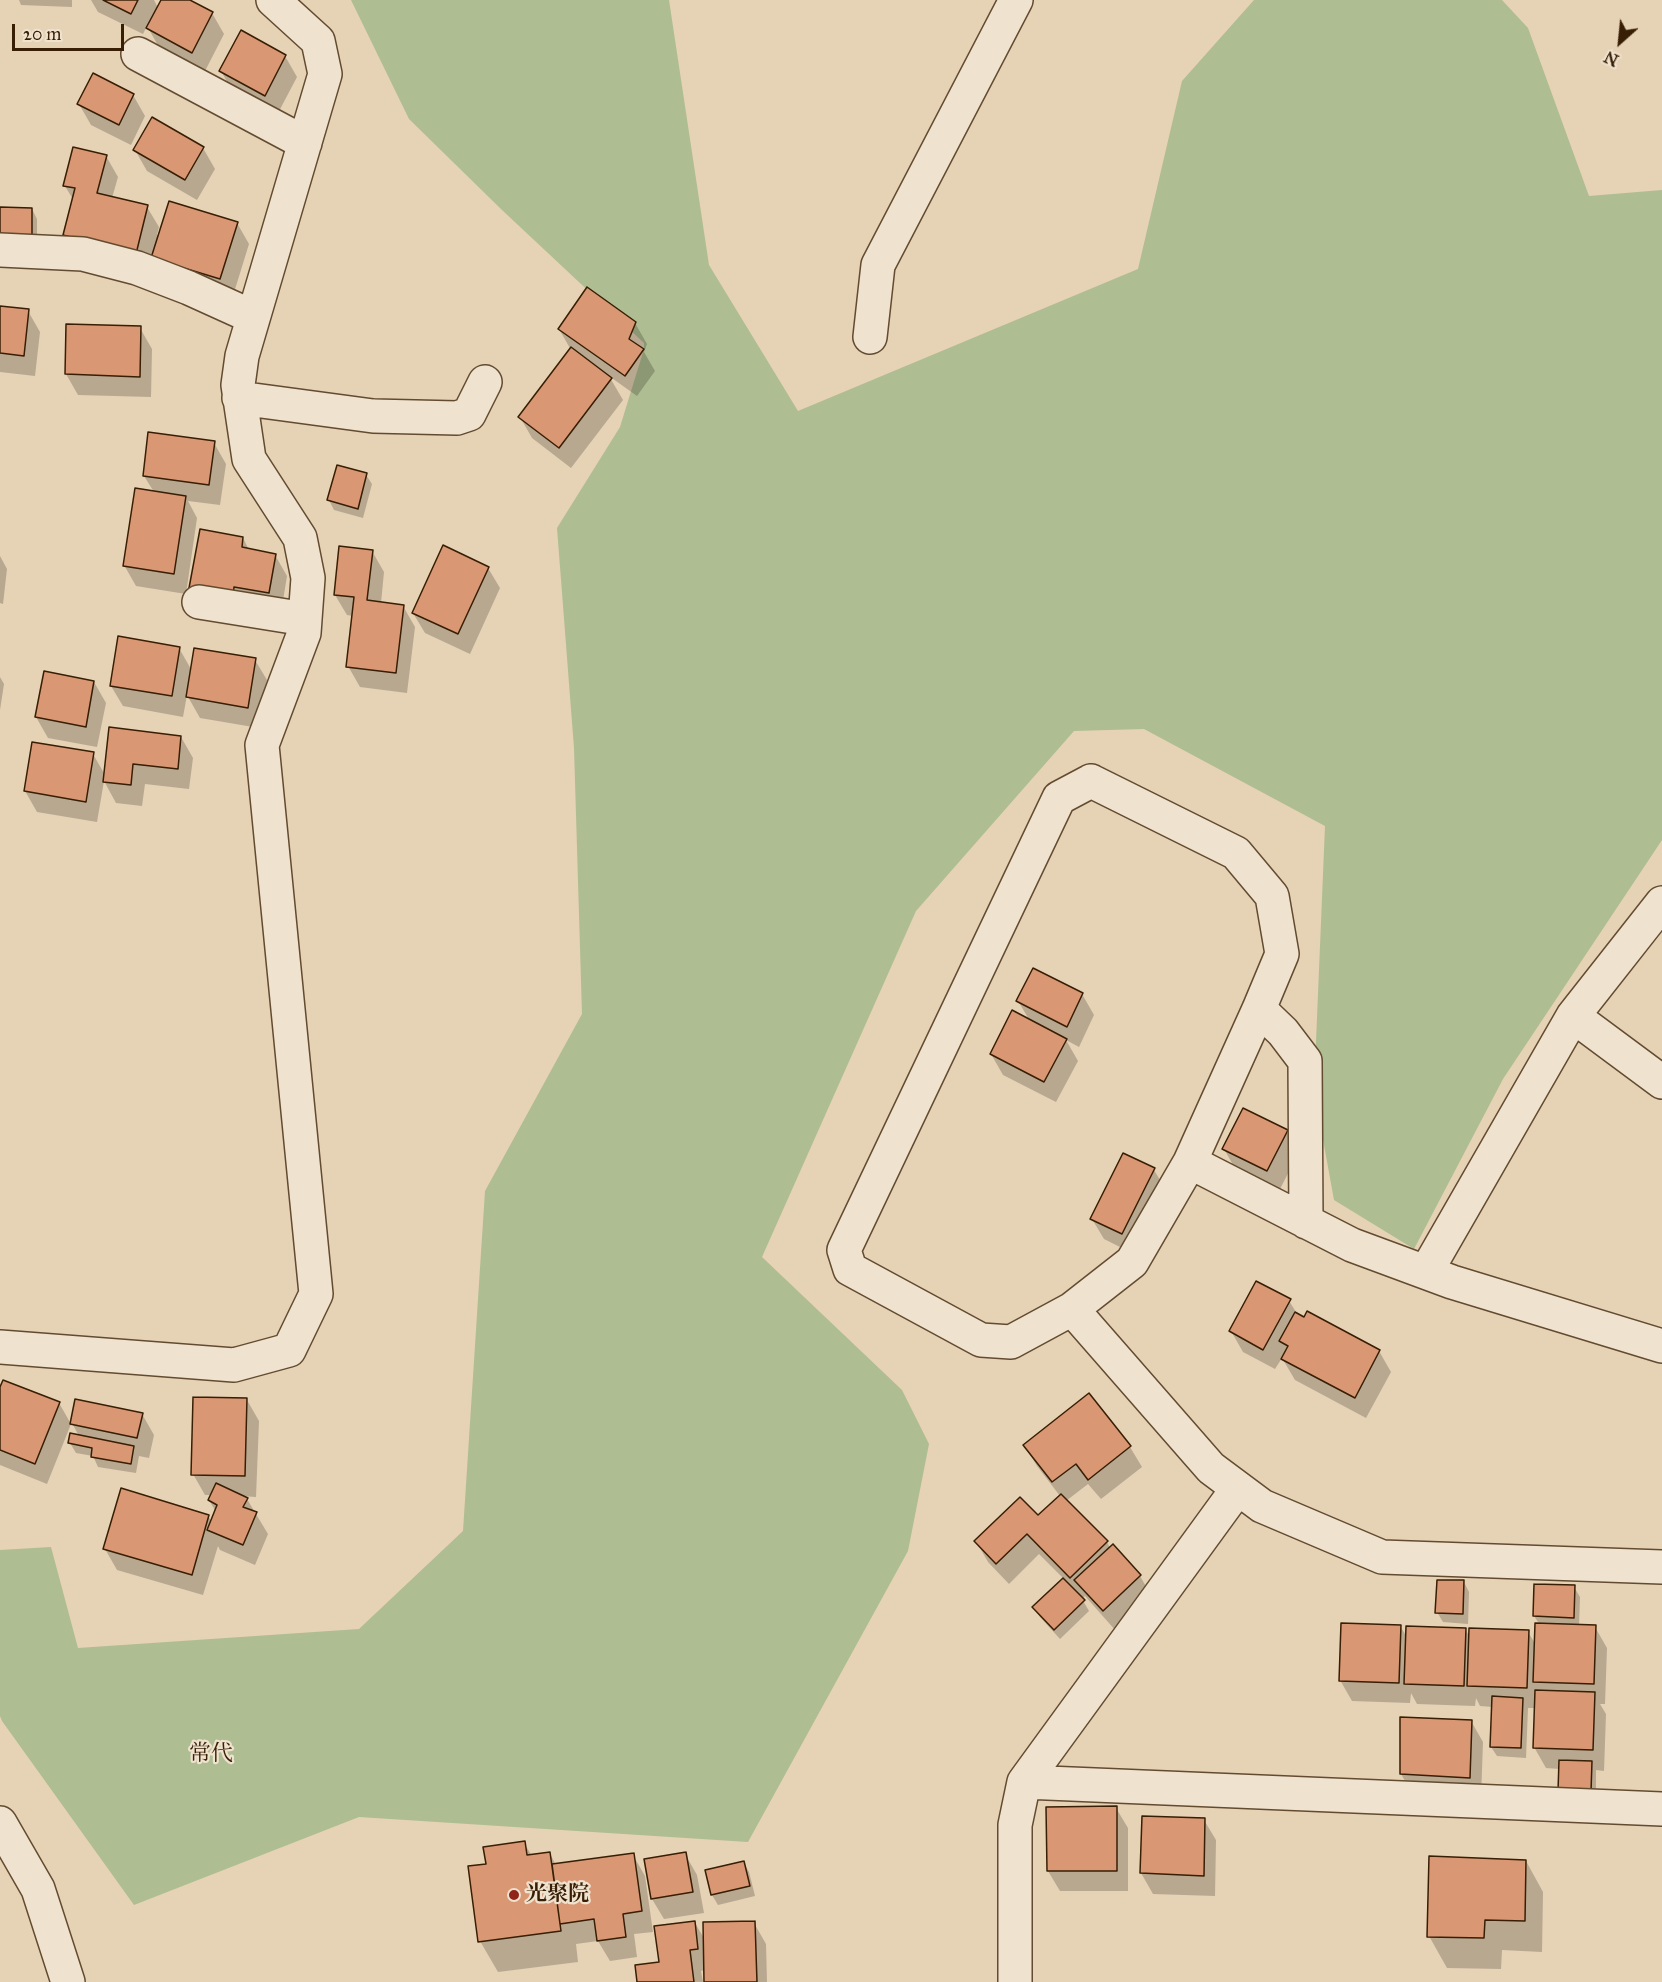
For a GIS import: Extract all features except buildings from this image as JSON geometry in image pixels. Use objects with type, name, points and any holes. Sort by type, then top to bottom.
[{"type":"street","points":[[0,1347],[234,1365],[289,1350],[316,1294],[262,745],[304,633],[308,578],[300,538],[249,459],[238,385],[242,356],[325,74],[318,41],[273,0]]},
{"type":"street","points":[[870,337],[878,265],[1016,0]]},
{"type":"street","points":[[138,54],[305,143]]},
{"type":"street","points":[[0,250],[83,254],[137,268],[189,288],[253,317]]},
{"type":"street","points":[[239,398],[373,416],[457,418],[469,414],[485,382]]},
{"type":"street","points":[[199,602],[305,619]]},
{"type":"street","points":[[1091,781],[1236,853],[1272,896],[1282,954],[1259,1010],[1190,1162],[1132,1262],[1072,1309],[1011,1342],[981,1340],[850,1269],[844,1250],[1059,798],[1091,781]]},
{"type":"street","points":[[1426,1272],[1573,1016],[1662,903]]},
{"type":"street","points":[[1259,1010],[1283,1032],[1305,1061],[1306,1222]]},
{"type":"street","points":[[1573,1016],[1662,1082]]},
{"type":"street","points":[[1190,1162],[1352,1245],[1426,1272],[1662,1346]]},
{"type":"street","points":[[1072,1309],[1211,1468],[1263,1506],[1382,1557],[1662,1567]]},
{"type":"street","points":[[1015,1982],[1015,1826],[1024,1782],[1238,1488]]},
{"type":"street","points":[[1024,1782],[1662,1809]]},
{"type":"street","points":[[0,1822],[38,1889],[68,1982]]},
{"type":"green space","points":[[351,0],[669,0],[709,265],[798,411],[1138,269],[1182,81],[1254,0],[1502,0],[1528,28],[1589,196],[1662,190],[1662,840],[1503,1079],[1414,1249],[1334,1200],[1314,1090],[1325,826],[1144,729],[1074,731],[916,911],[762,1257],[902,1390],[929,1444],[908,1551],[748,1842],[359,1817],[134,1905],[0,1716],[0,1550],[51,1547],[78,1648],[359,1629],[463,1531],[485,1191],[582,1014],[574,748],[557,528],[620,427],[644,343],[409,119]]},
{"type":"place","name":"光聚院","points":[[514,1895]]},
{"type":"district","name":"常代","points":[[211,1755]]}]
